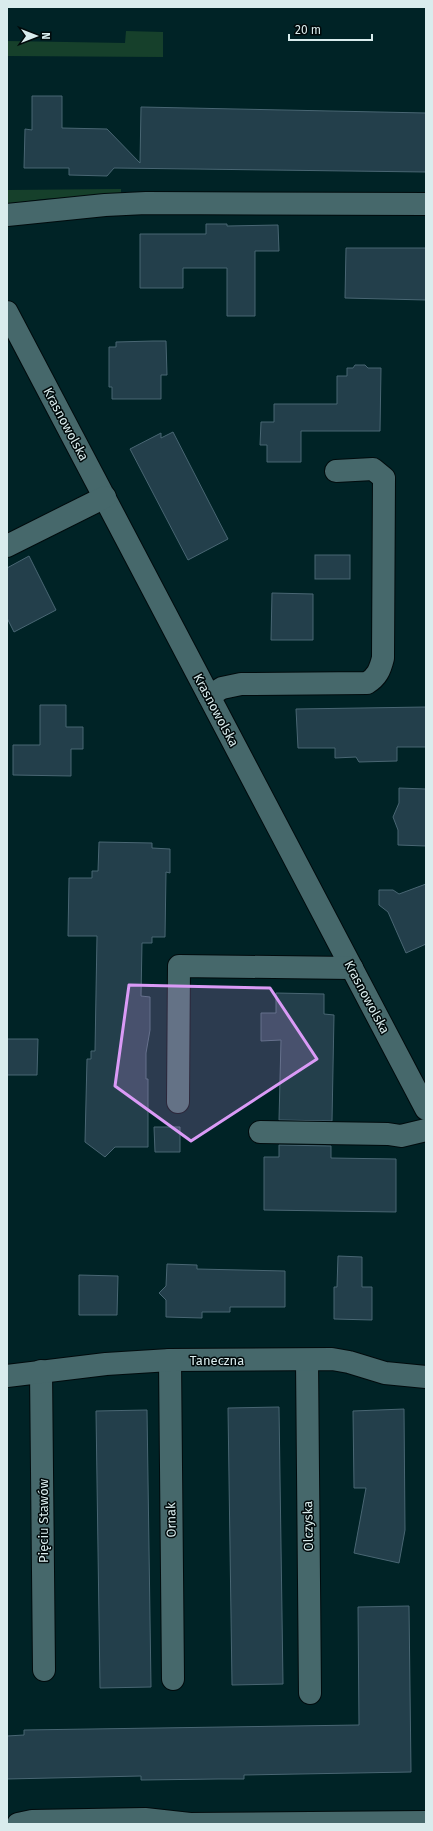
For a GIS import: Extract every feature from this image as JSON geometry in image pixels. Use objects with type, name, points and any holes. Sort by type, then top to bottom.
[{"type":"street","points":[[7,215],[136,203],[426,204]]},
{"type":"street","name":"Krasnowolska","points":[[7,312],[426,1109]]},
{"type":"street","points":[[209,696],[222,688],[241,684],[367,683],[374,678],[380,670],[383,658],[384,478],[373,468],[336,470]]},
{"type":"street","points":[[7,546],[105,497]]},
{"type":"street","points":[[178,1102],[179,966],[352,968]]},
{"type":"street","points":[[260,1132],[388,1134],[401,1136],[426,1130]]},
{"type":"street","name":"Taneczna","points":[[7,1376],[106,1364],[170,1360],[342,1360],[385,1374],[426,1377]]},
{"type":"street","name":"Ornak","points":[[170,1360],[173,1679]]},
{"type":"street","name":"Olczyska","points":[[307,1360],[310,1693]]},
{"type":"street","name":"Pięciu Stawów","points":[[41,1372],[44,1670]]},
{"type":"street","points":[[18,1824],[32,1820],[145,1819],[190,1824],[426,1822]]},
{"type":"highlighted area","points":[[129,985],[270,988],[317,1059],[191,1141],[115,1086]]},
{"type":"green space","points":[[126,31],[163,32],[163,57],[7,56],[7,41],[125,43]]},
{"type":"green space","points":[[121,189],[121,194],[43,199],[7,204],[7,190]]},
{"type":"building","points":[[32,96],[62,96],[62,128],[107,129],[140,163],[141,107],[426,113],[426,172],[114,168],[107,176],[69,175],[69,168],[24,168],[25,129],[32,130]]},
{"type":"building","points":[[206,224],[227,224],[227,226],[278,225],[279,251],[255,251],[255,316],[227,316],[227,268],[183,268],[183,288],[140,288],[140,234],[206,234]]},
{"type":"building","points":[[346,248],[426,248],[426,300],[345,298]]},
{"type":"building","points":[[166,341],[167,375],[161,375],[161,399],[112,399],[112,387],[109,387],[109,347],[116,347],[116,342]]},
{"type":"building","points":[[355,365],[365,365],[368,368],[381,368],[380,431],[301,431],[301,462],[267,462],[267,445],[260,445],[261,422],[274,422],[274,404],[337,404],[337,376],[347,376],[347,368],[353,368]]},
{"type":"building","points":[[173,432],[228,539],[188,560],[130,449],[161,433],[161,438]]},
{"type":"building","points":[[315,555],[350,555],[350,579],[315,579]]},
{"type":"building","points":[[29,556],[56,610],[14,632],[7,618],[7,568]]},
{"type":"building","points":[[272,593],[313,594],[313,640],[271,640]]},
{"type":"building","points":[[40,705],[66,705],[66,727],[83,727],[83,749],[71,749],[71,776],[13,775],[13,745],[40,745]]},
{"type":"building","points":[[426,707],[426,747],[397,747],[397,761],[359,762],[356,757],[335,758],[335,748],[298,748],[296,709]]},
{"type":"building","points":[[399,788],[426,789],[426,846],[398,845],[398,830],[393,817],[399,803]]},
{"type":"building","points":[[99,842],[152,843],[152,848],[170,849],[170,873],[166,872],[165,937],[152,937],[152,943],[142,943],[141,996],[150,997],[150,1030],[146,1053],[146,1079],[148,1079],[148,1147],[115,1147],[105,1157],[85,1142],[87,1059],[91,1059],[91,1051],[95,1051],[97,936],[68,936],[69,878],[92,878],[92,871],[98,871]]},
{"type":"building","points":[[426,884],[426,944],[406,953],[388,912],[379,905],[379,890],[393,890],[399,894]]},
{"type":"building","points":[[276,993],[324,994],[324,1014],[334,1015],[332,1121],[279,1120],[281,1040],[261,1041],[261,1013],[276,1013]]},
{"type":"building","points":[[7,1039],[38,1039],[37,1075],[7,1075]]},
{"type":"building","points":[[154,1127],[180,1127],[180,1152],[155,1152]]},
{"type":"building","points":[[279,1145],[331,1146],[331,1158],[396,1159],[396,1212],[264,1210],[264,1157],[279,1157]]},
{"type":"building","points":[[338,1256],[362,1257],[362,1287],[372,1287],[372,1320],[334,1319],[334,1287],[337,1287]]},
{"type":"building","points":[[167,1264],[197,1265],[197,1269],[285,1271],[285,1307],[230,1307],[230,1312],[202,1312],[202,1318],[166,1317],[166,1300],[159,1293],[166,1286]]},
{"type":"building","points":[[79,1275],[118,1276],[117,1315],[79,1315]]},
{"type":"building","points":[[279,1407],[283,1684],[232,1685],[228,1408]]},
{"type":"building","points":[[404,1409],[405,1530],[399,1563],[354,1553],[366,1488],[354,1488],[353,1411]]},
{"type":"building","points":[[147,1410],[151,1687],[100,1688],[96,1411]]},
{"type":"building","points":[[409,1606],[411,1772],[244,1775],[244,1779],[141,1780],[141,1776],[7,1779],[7,1736],[24,1735],[24,1730],[359,1725],[358,1607]]}]
